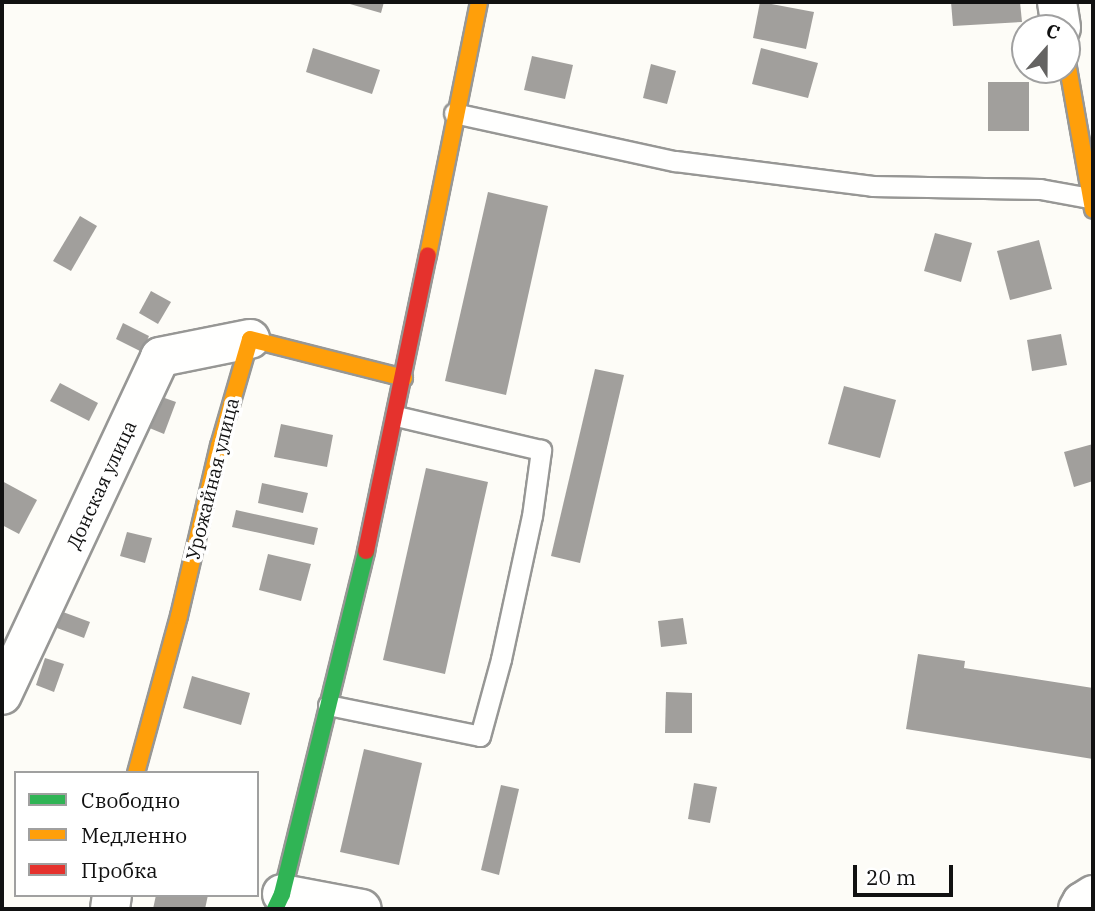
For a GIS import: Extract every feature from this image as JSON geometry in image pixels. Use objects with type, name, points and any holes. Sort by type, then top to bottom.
[{"type":"street","points":[[362,909],[278,902],[328,705],[396,416],[454,113],[479,2]]},
{"type":"street","points":[[1071,84],[1092,204]]},
{"type":"street","points":[[250,339],[404,378]]},
{"type":"street","name":"Донская улица","points":[[2,695],[160,357],[250,339]]},
{"type":"street","name":"Урожайная улица","points":[[137,771],[180,616],[219,446],[250,339]]},
{"type":"street","points":[[1078,909],[1082,902],[1093,895]]},
{"type":"lane","points":[[454,113],[675,161],[872,186],[1040,189],[1092,204]]},
{"type":"lane","points":[[328,705],[480,736],[501,659],[532,516],[541,450],[396,416]]},
{"type":"building","points":[[343,2],[384,2],[381,13]]},
{"type":"building","points":[[760,2],[814,12],[806,49],[753,38]]},
{"type":"building","points":[[951,2],[1020,2],[1021,14],[1011,14],[1011,23],[953,26]]},
{"type":"building","points":[[313,48],[380,70],[372,94],[306,72]]},
{"type":"building","points":[[761,48],[818,63],[808,98],[752,84]]},
{"type":"building","points":[[532,56],[573,65],[565,99],[524,90]]},
{"type":"building","points":[[651,64],[676,71],[667,104],[643,98]]},
{"type":"building","points":[[988,82],[1029,84],[1029,131],[988,131]]},
{"type":"building","points":[[488,192],[548,206],[506,395],[445,381]]},
{"type":"building","points":[[80,216],[97,226],[71,271],[53,261]]},
{"type":"building","points":[[935,233],[972,243],[961,282],[924,271]]},
{"type":"building","points":[[1039,240],[1052,289],[1010,300],[997,251]]},
{"type":"building","points":[[151,291],[171,302],[158,324],[139,313]]},
{"type":"building","points":[[123,323],[149,336],[142,352],[116,339]]},
{"type":"building","points":[[1061,334],[1067,365],[1032,371],[1027,340]]},
{"type":"building","points":[[595,369],[624,375],[580,563],[551,556]]},
{"type":"building","points":[[60,383],[98,403],[89,421],[50,401]]},
{"type":"building","points":[[844,386],[896,400],[880,458],[828,444]]},
{"type":"building","points":[[159,396],[176,402],[164,434],[147,427]]},
{"type":"building","points":[[281,424],[333,435],[327,467],[274,457]]},
{"type":"building","points":[[1093,444],[1093,481],[1074,487],[1064,452]]},
{"type":"building","points":[[426,468],[488,482],[445,674],[383,660]]},
{"type":"building","points":[[2,481],[37,500],[19,534],[2,525]]},
{"type":"building","points":[[262,483],[308,493],[303,513],[258,503]]},
{"type":"building","points":[[236,510],[318,528],[314,545],[232,527]]},
{"type":"building","points":[[127,532],[152,538],[145,563],[120,556]]},
{"type":"building","points":[[268,554],[311,564],[301,601],[259,590]]},
{"type":"building","points":[[63,612],[90,622],[84,638],[57,628]]},
{"type":"building","points":[[683,618],[687,644],[661,647],[658,621]]},
{"type":"building","points":[[918,654],[965,661],[964,668],[1093,688],[1093,759],[906,729]]},
{"type":"building","points":[[45,658],[64,664],[54,692],[36,685]]},
{"type":"building","points":[[192,676],[250,693],[241,725],[183,708]]},
{"type":"building","points":[[666,692],[692,693],[692,733],[665,733]]},
{"type":"building","points":[[364,749],[422,763],[399,865],[340,852]]},
{"type":"building","points":[[694,783],[717,787],[710,823],[688,819]]},
{"type":"building","points":[[501,785],[519,789],[499,875],[481,870]]},
{"type":"building","points":[[156,897],[208,897],[205,909],[153,909]]},
{"type":"traffic: fast","points":[[275,909],[282,894],[366,551]]},
{"type":"traffic: slow","points":[[428,255],[479,2]]},
{"type":"traffic: slow","points":[[1071,84],[1093,210]]},
{"type":"traffic: slow","points":[[137,771],[179,616],[219,446],[250,339],[404,378]]},
{"type":"traffic: jam","points":[[366,551],[428,255]]}]
